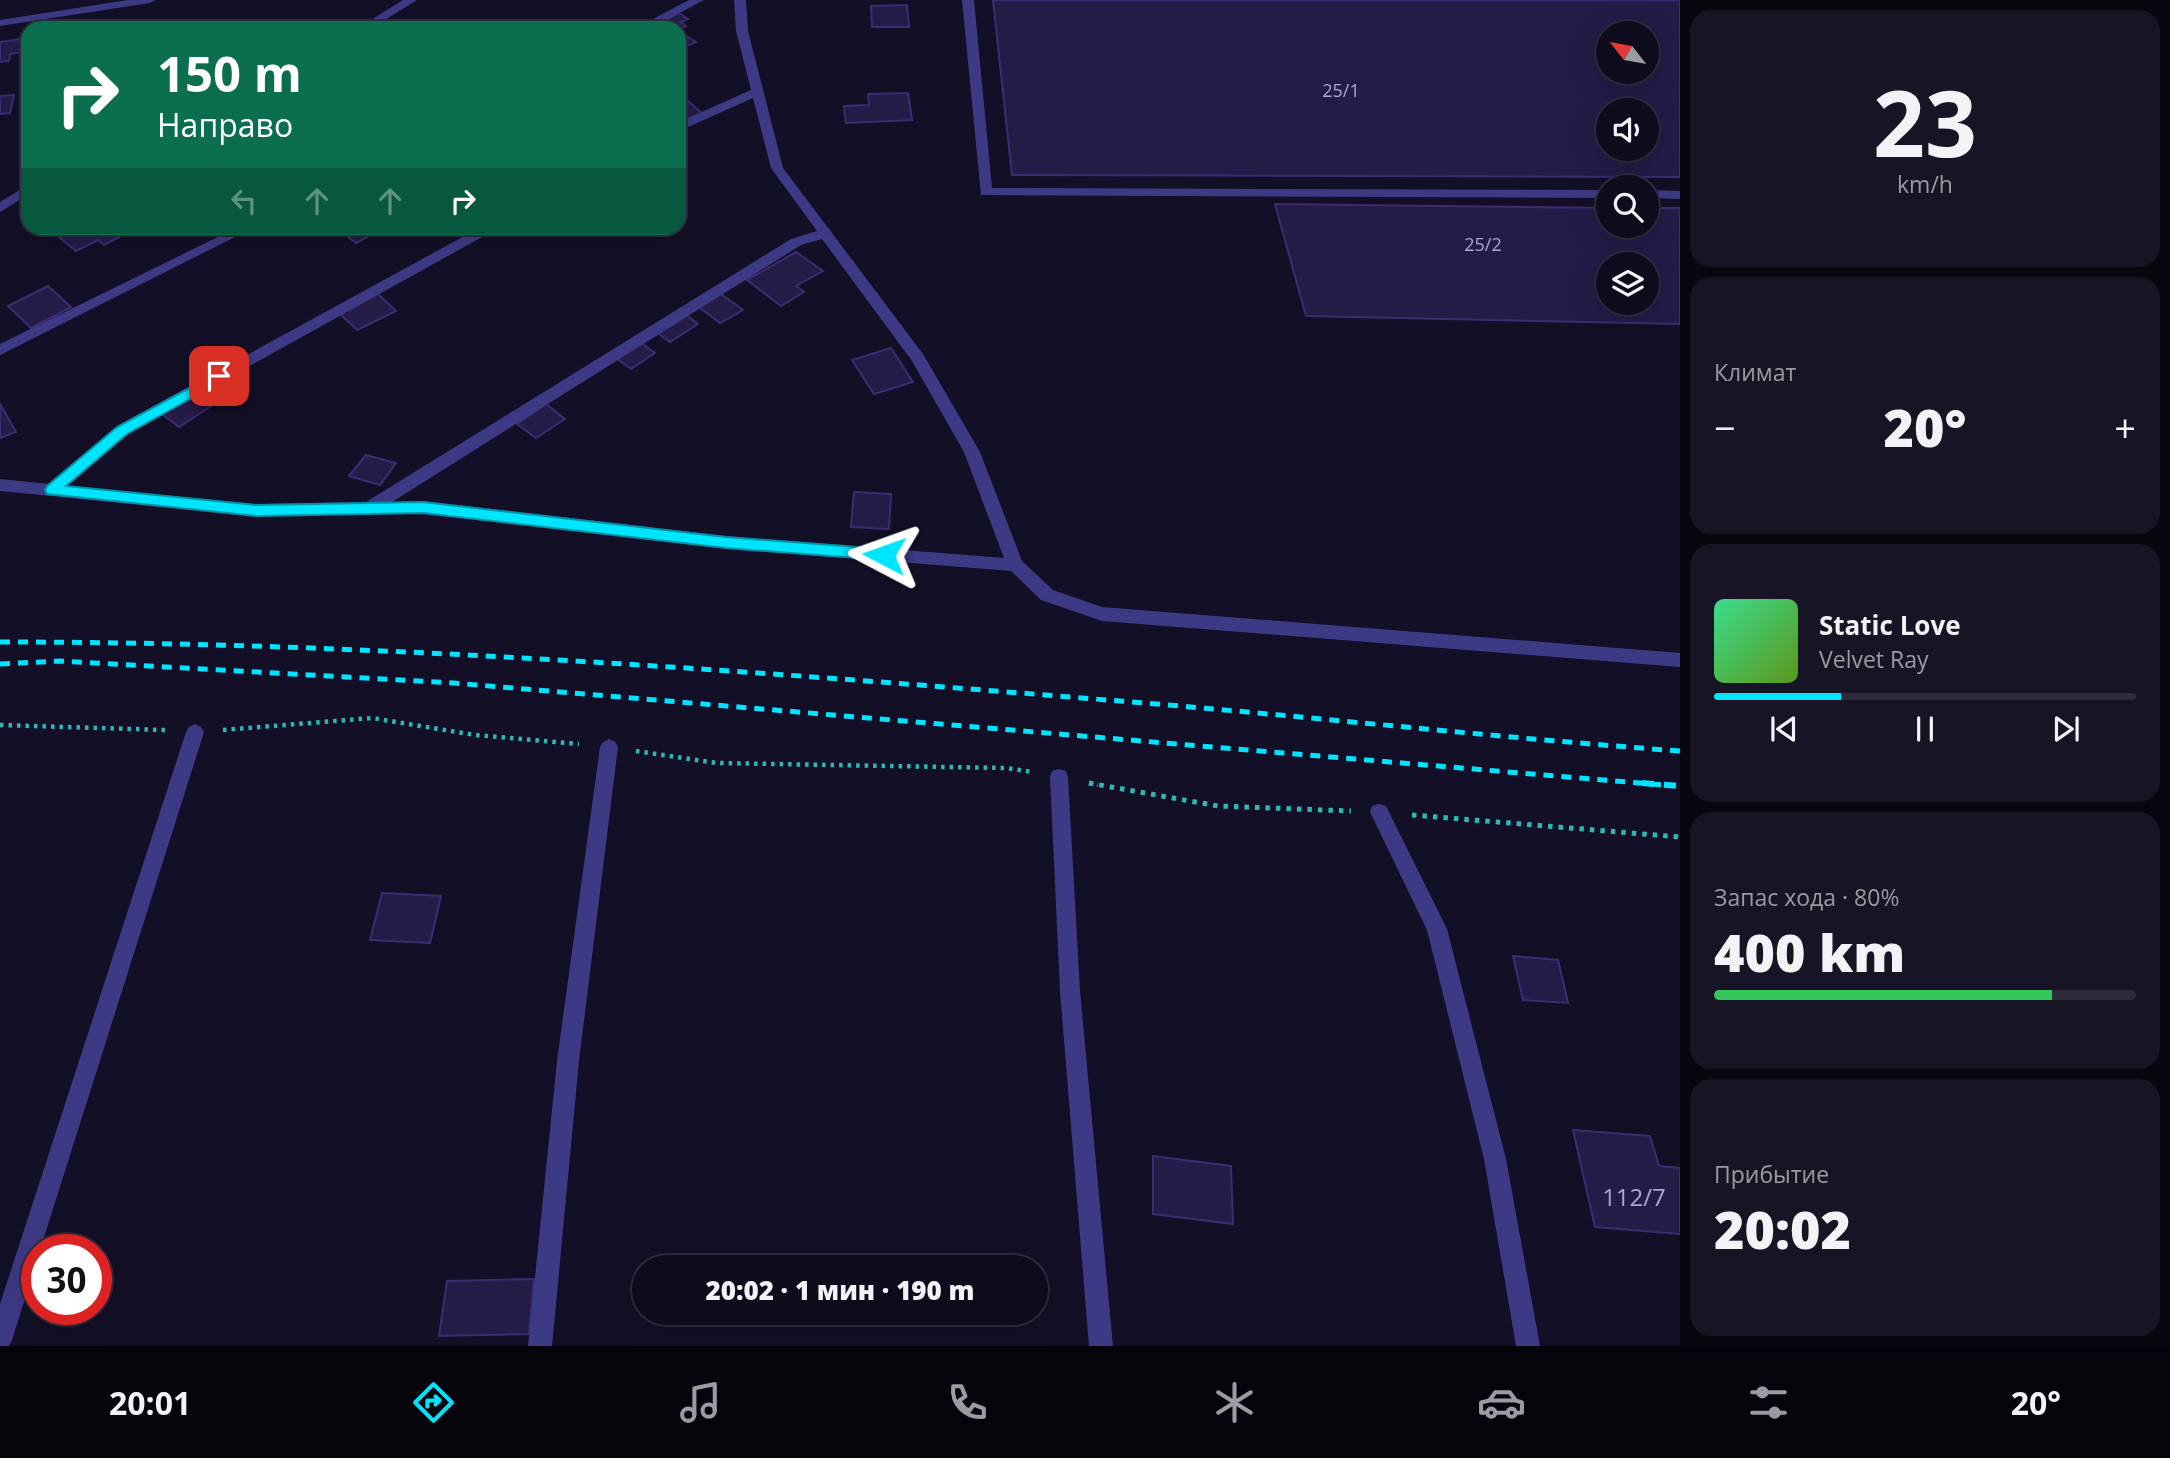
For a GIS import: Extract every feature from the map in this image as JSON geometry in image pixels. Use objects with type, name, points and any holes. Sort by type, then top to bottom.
[{"type":"street","points":[[0,23],[106,4],[150,0]]},
{"type":"street","points":[[376,21],[411,0]]},
{"type":"street","points":[[656,21],[698,0]]},
{"type":"street","points":[[740,0],[741,32],[777,168],[823,234],[918,358],[972,452],[1015,565],[1047,595],[1102,614],[1680,660]]},
{"type":"street","points":[[968,0],[986,192],[1596,194]]},
{"type":"street","points":[[686,124],[757,92]]},
{"type":"street","points":[[0,208],[21,194]]},
{"type":"street","points":[[1659,194],[1680,194]]},
{"type":"street","points":[[369,508],[796,242],[823,234]]},
{"type":"street","points":[[0,350],[232,235]]},
{"type":"street","points":[[52,490],[122,430],[475,235]]},
{"type":"street","points":[[0,485],[257,510],[423,507],[726,542],[1015,565]]},
{"type":"street","points":[[0,1340],[195,732]]},
{"type":"street","points":[[540,1346],[568,1061],[609,747]]},
{"type":"street","points":[[1059,777],[1069,1005],[1101,1346]]},
{"type":"street","points":[[1379,812],[1437,929],[1495,1159],[1528,1346]]},
{"type":"path","points":[[0,725],[195,732],[372,718],[475,735],[609,747],[718,763],[1006,768],[1218,806],[1379,812],[1680,837]]},
{"type":"building","points":[[993,0],[1680,0],[1680,177],[1012,175]]},
{"type":"building","points":[[907,5],[909,27],[872,27],[871,6]]},
{"type":"building","points":[[679,13],[688,19],[683,21],[662,21]]},
{"type":"building","points":[[686,36],[696,42],[686,47]]},
{"type":"building","points":[[21,39],[21,52],[10,54],[9,61],[0,62],[0,42]]},
{"type":"building","points":[[908,93],[912,120],[846,123],[844,106],[869,105],[868,94]]},
{"type":"building","points":[[14,95],[10,113],[0,114],[0,96]]},
{"type":"building","points":[[686,99],[703,114],[686,121]]},
{"type":"building","points":[[1275,204],[1596,208],[1596,238],[1659,238],[1659,208],[1680,208],[1680,324],[1306,316]]},
{"type":"building","points":[[57,235],[123,235],[104,245],[98,240],[76,251]]},
{"type":"building","points":[[346,235],[371,235],[356,243]]},
{"type":"building","points":[[796,252],[823,271],[796,286],[804,292],[781,306],[747,280]]},
{"type":"building","points":[[48,286],[71,307],[31,328],[8,306]]},
{"type":"building","points":[[378,294],[396,311],[357,330],[339,313]]},
{"type":"building","points":[[721,294],[743,310],[720,323],[699,307]]},
{"type":"building","points":[[685,314],[698,324],[670,342],[656,332]]},
{"type":"building","points":[[640,342],[655,353],[631,369],[616,358]]},
{"type":"building","points":[[891,348],[913,382],[874,394],[852,360]]},
{"type":"building","points":[[217,380],[233,392],[179,427],[162,414]]},
{"type":"building","points":[[0,404],[16,432],[0,438]]},
{"type":"building","points":[[546,404],[565,419],[536,438],[517,424]]},
{"type":"building","points":[[366,455],[396,463],[380,485],[349,476]]},
{"type":"building","points":[[854,492],[891,494],[889,529],[851,527]]},
{"type":"building","points":[[382,893],[441,896],[430,943],[370,940]]},
{"type":"building","points":[[1513,956],[1558,960],[1568,1003],[1523,1000]]},
{"type":"building","points":[[1573,1130],[1650,1136],[1659,1166],[1680,1168],[1680,1234],[1595,1227]]},
{"type":"building","points":[[1153,1156],[1231,1166],[1233,1224],[1153,1214]]},
{"type":"building","points":[[534,1279],[529,1334],[439,1336],[447,1281]]},
{"type":"railway","points":[[0,642],[138,643],[415,652],[692,668],[1179,706],[1680,751]]},
{"type":"railway","points":[[0,664],[60,661],[454,683],[1663,785]]},
{"type":"railway","points":[[1642,783],[1680,786]]},
{"type":"route","points":[[219,376],[122,430],[52,490],[257,510],[423,507],[726,542],[884,555]]}]
